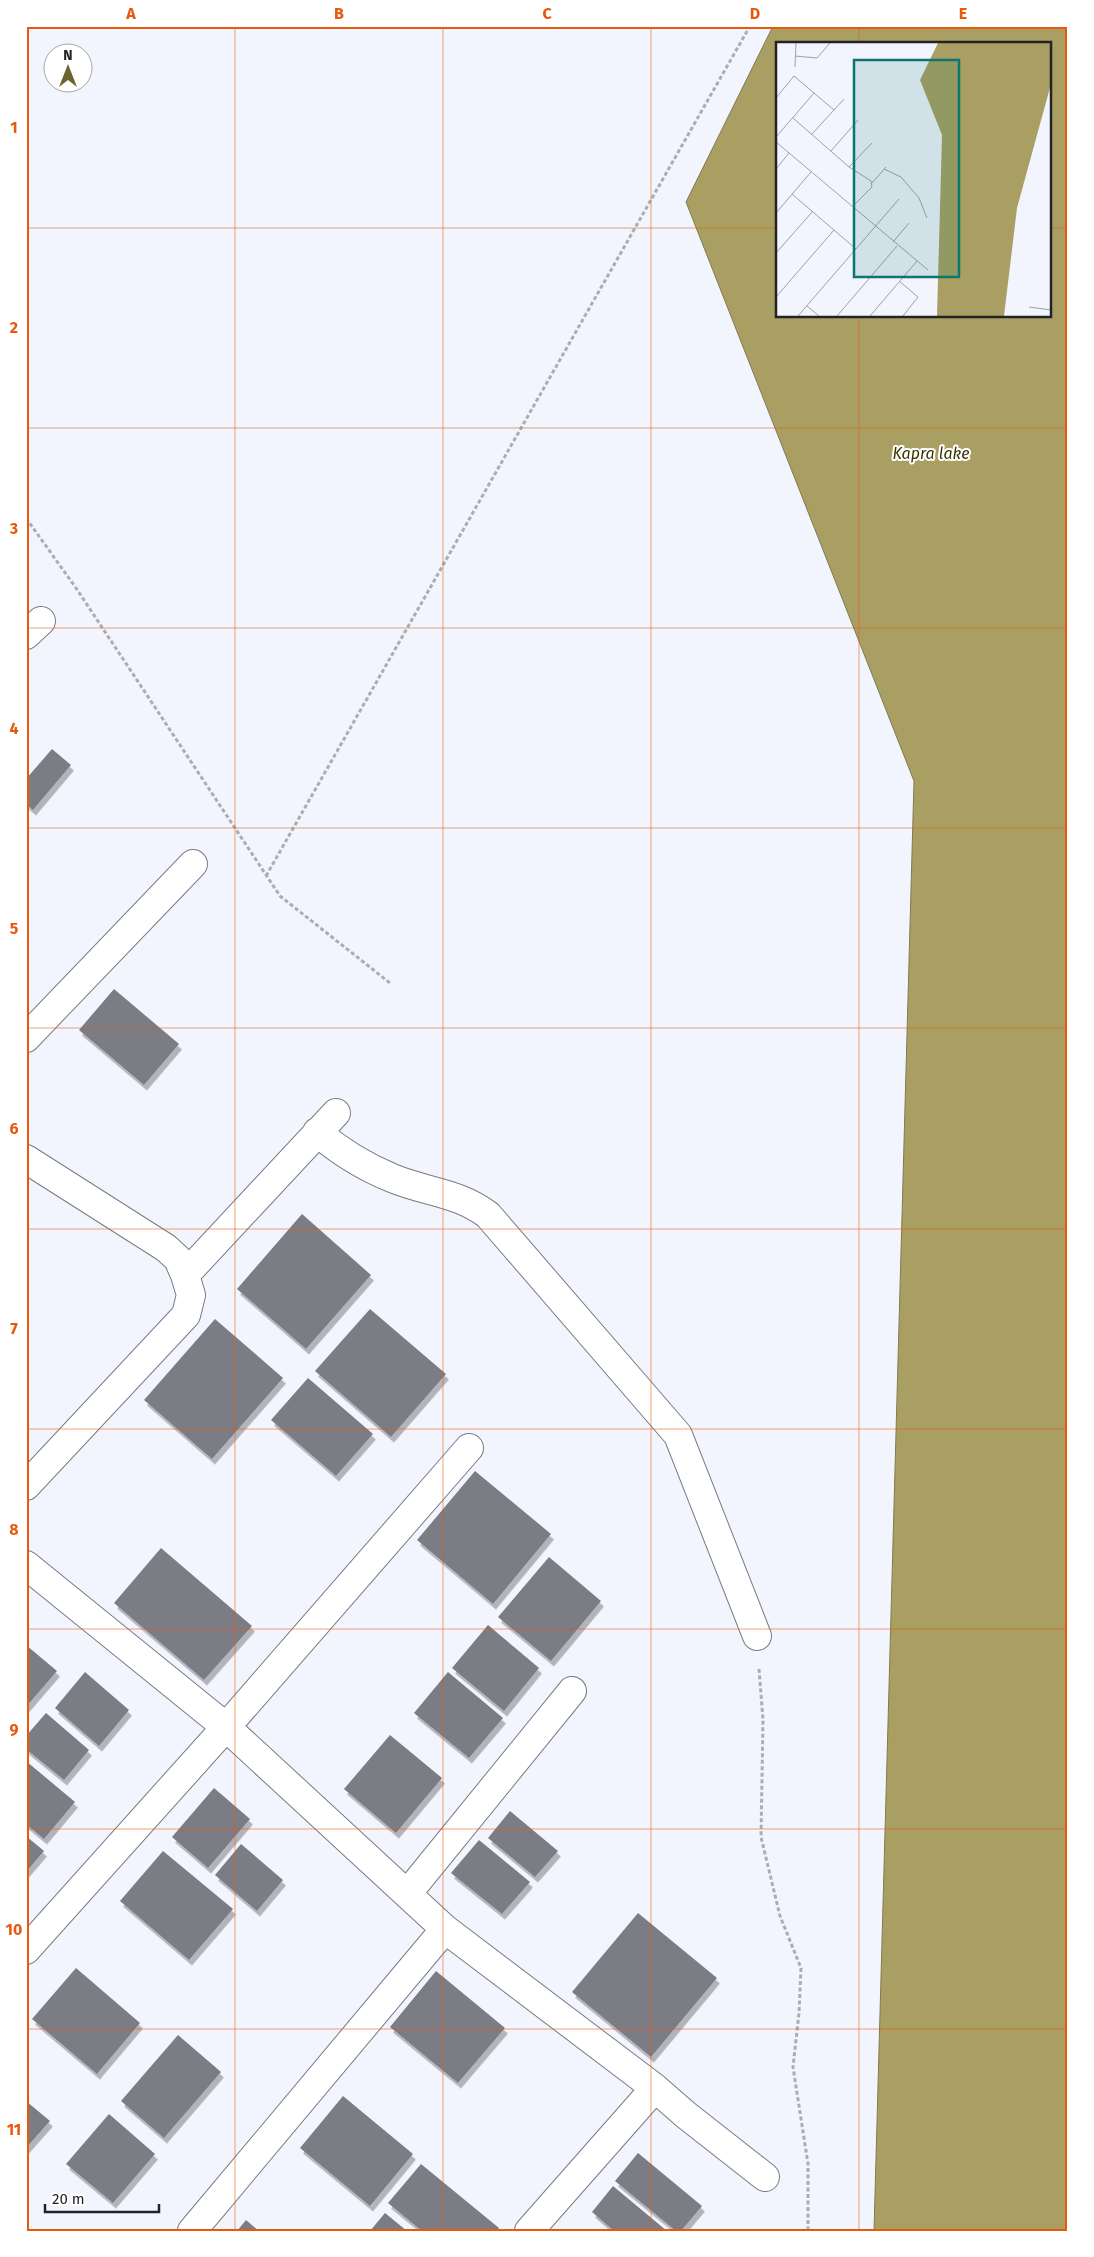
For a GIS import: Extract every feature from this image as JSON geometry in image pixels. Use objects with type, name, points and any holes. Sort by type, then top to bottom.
[{"type":"street","points":[[26,1038],[193,864]]},
{"type":"street","points":[[185,1274],[336,1113]]},
{"type":"street","points":[[317,1132],[334,1147],[391,1178],[472,1203],[494,1222],[678,1435],[757,1636]]},
{"type":"street","points":[[26,1159],[166,1248],[178,1259],[191,1295],[186,1315],[26,1486]]},
{"type":"street","points":[[26,1950],[226,1727],[469,1448]]},
{"type":"street","points":[[26,1565],[226,1727],[445,1929],[655,2088],[686,2116],[765,2177]]},
{"type":"street","points":[[407,1894],[572,1691]]},
{"type":"street","points":[[192,2231],[445,1929]]},
{"type":"street","points":[[528,2231],[655,2088]]},
{"type":"path","points":[[266,876],[750,26]]},
{"type":"path","points":[[26,518],[76,588],[280,896],[390,983]]},
{"type":"path","points":[[757,1636],[763,1720],[761,1837],[780,1916],[801,1968],[799,2013],[793,2067],[808,2164],[808,2231]]},
{"type":"water","name":"Kapra lake","points":[[773,26],[1068,26],[1068,2231],[874,2231],[914,781],[686,202]]},
{"type":"building","points":[[52,749],[71,765],[33,810],[26,804],[26,779]]},
{"type":"building","points":[[114,989],[179,1044],[144,1085],[79,1030]]},
{"type":"building","points":[[302,1214],[371,1275],[306,1349],[237,1289]]},
{"type":"building","points":[[370,1309],[446,1374],[391,1437],[315,1371]]},
{"type":"building","points":[[215,1319],[283,1378],[212,1459],[144,1400]]},
{"type":"building","points":[[308,1378],[373,1434],[336,1476],[271,1420]]},
{"type":"building","points":[[475,1471],[551,1534],[493,1604],[417,1540]]},
{"type":"building","points":[[161,1548],[252,1626],[204,1680],[114,1603]]},
{"type":"building","points":[[549,1557],[601,1601],[551,1661],[498,1617]]},
{"type":"building","points":[[488,1625],[539,1668],[504,1711],[452,1668]]},
{"type":"building","points":[[26,1645],[57,1671],[26,1707]]},
{"type":"building","points":[[85,1672],[129,1710],[99,1746],[55,1708]]},
{"type":"building","points":[[448,1672],[503,1718],[469,1758],[414,1713]]},
{"type":"building","points":[[46,1713],[89,1750],[64,1780],[26,1749],[26,1736]]},
{"type":"building","points":[[390,1735],[442,1778],[396,1833],[344,1789]]},
{"type":"building","points":[[26,1761],[75,1802],[44,1839],[26,1824]]},
{"type":"building","points":[[214,1788],[250,1819],[208,1868],[172,1837]]},
{"type":"building","points":[[510,1811],[558,1851],[535,1877],[488,1838]]},
{"type":"building","points":[[26,1836],[44,1851],[26,1872]]},
{"type":"building","points":[[479,1840],[530,1882],[502,1914],[451,1873]]},
{"type":"building","points":[[241,1844],[283,1880],[257,1911],[215,1875]]},
{"type":"building","points":[[163,1851],[233,1909],[189,1960],[120,1901]]},
{"type":"building","points":[[638,1913],[717,1978],[651,2057],[572,1992]]},
{"type":"building","points":[[76,1968],[140,2023],[97,2074],[32,2019]]},
{"type":"building","points":[[436,1971],[505,2028],[458,2083],[390,2027]]},
{"type":"building","points":[[178,2035],[221,2072],[164,2138],[121,2101]]},
{"type":"building","points":[[343,2096],[413,2154],[370,2206],[300,2148]]},
{"type":"building","points":[[26,2101],[50,2121],[26,2148]]},
{"type":"building","points":[[109,2114],[155,2154],[113,2203],[66,2164]]},
{"type":"building","points":[[638,2153],[702,2206],[681,2231],[676,2231],[615,2181]]},
{"type":"building","points":[[421,2164],[499,2228],[497,2231],[422,2231],[388,2203]]},
{"type":"building","points":[[613,2186],[667,2231],[614,2231],[592,2212]]},
{"type":"building","points":[[385,2213],[407,2231],[370,2231]]},
{"type":"building","points":[[246,2220],[259,2231],[237,2231]]}]
